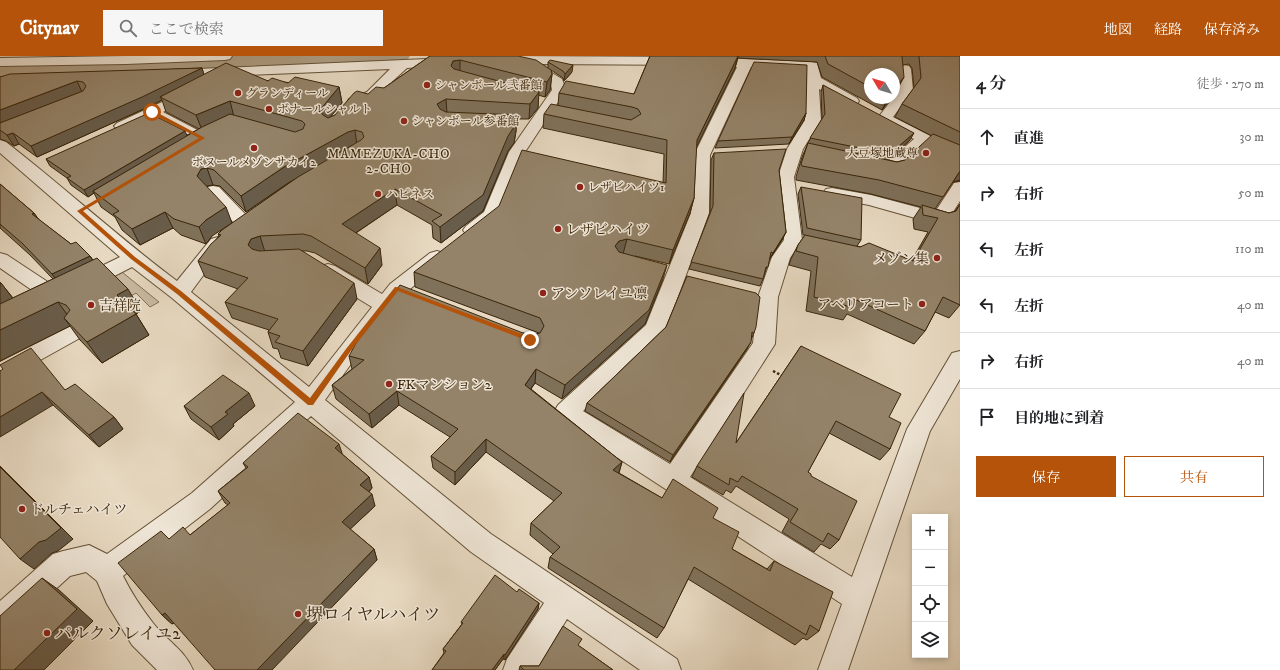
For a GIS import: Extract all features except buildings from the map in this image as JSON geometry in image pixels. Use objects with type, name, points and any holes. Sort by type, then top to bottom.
[{"type":"street","points":[[0,62],[225,56]]},
{"type":"street","points":[[107,571],[201,501],[310,403],[348,351],[397,289],[492,215],[528,126],[548,108],[559,90],[557,82],[518,58]]},
{"type":"street","points":[[490,60],[518,58],[698,60],[812,66],[814,80],[812,88],[813,120],[795,150],[786,177],[802,188],[871,200],[940,219],[960,187]]},
{"type":"street","points":[[163,74],[233,72],[346,61],[404,63],[466,61]]},
{"type":"street","points":[[345,110],[350,104],[372,95],[380,85],[404,63]]},
{"type":"street","points":[[746,63],[709,154],[700,213],[655,329],[566,412],[674,479],[858,597]]},
{"type":"street","points":[[884,118],[906,90],[904,69]]},
{"type":"street","points":[[109,132],[233,72]]},
{"type":"street","points":[[814,80],[923,139],[958,152]]},
{"type":"street","points":[[152,112],[209,135],[175,155]]},
{"type":"street","points":[[861,163],[890,169],[923,139]]},
{"type":"street","points":[[0,145],[37,165],[86,207],[133,258],[179,293],[481,544],[666,670]]},
{"type":"street","points":[[674,479],[764,344],[761,295],[781,257],[800,242],[802,188]]},
{"type":"street","points":[[179,293],[220,241],[251,218],[213,191]]},
{"type":"street","points":[[35,307],[133,258]]},
{"type":"street","points":[[0,259],[56,297]]},
{"type":"street","points":[[314,262],[384,305]]},
{"type":"street","points":[[397,289],[419,297]]},
{"type":"street","points":[[0,372],[73,333]]},
{"type":"street","points":[[833,670],[919,428],[960,359]]},
{"type":"street","points":[[0,621],[63,564],[89,558],[107,571],[117,594],[143,634],[178,670]]},
{"type":"street","points":[[518,670],[563,599]]},
{"type":"path","points":[[753,361],[788,379]]},
{"type":"shaded area","points":[[122,272],[159,302],[150,307],[136,293],[131,296],[112,277]]},
{"type":"waterway","points":[[0,68],[122,67],[396,56]]},
{"type":"place","name":"シャンボール弐番館","points":[[427,85]]},
{"type":"place","name":"グランディール","points":[[238,93]]},
{"type":"place","name":"ボナールシャルト","points":[[269,109]]},
{"type":"place","name":"シャンボール参番館","points":[[404,121]]},
{"type":"place","name":"ボヌールメゾンサカイ2","points":[[254,148]]},
{"type":"place","name":"大豆塚地蔵尊","points":[[926,153]]},
{"type":"place","name":"レザビハイツ1","points":[[580,187]]},
{"type":"place","name":"ハピネス","points":[[378,194]]},
{"type":"place","name":"レザビハイツ","points":[[558,229]]},
{"type":"place","name":"メゾン集","points":[[937,258]]},
{"type":"place","name":"アンソレイユ凛","points":[[543,293]]},
{"type":"place","name":"アベリアコート","points":[[922,304]]},
{"type":"place","name":"吉祥院","points":[[91,305]]},
{"type":"place","name":"FKマンション2","points":[[389,384]]},
{"type":"place","name":"ドルチェハイツ","points":[[22,509]]},
{"type":"place","name":"堺ロイヤルハイツ","points":[[298,614]]},
{"type":"place","name":"パルクソレイユ2","points":[[47,633]]},
{"type":"district","name":"MAMEZUKA-CHO 2-CHO","points":[[389,160]]},
{"type":"route","points":[[152,112],[202,138],[79,211],[133,258],[179,293],[310,403],[348,351],[397,289],[530,340]]}]
